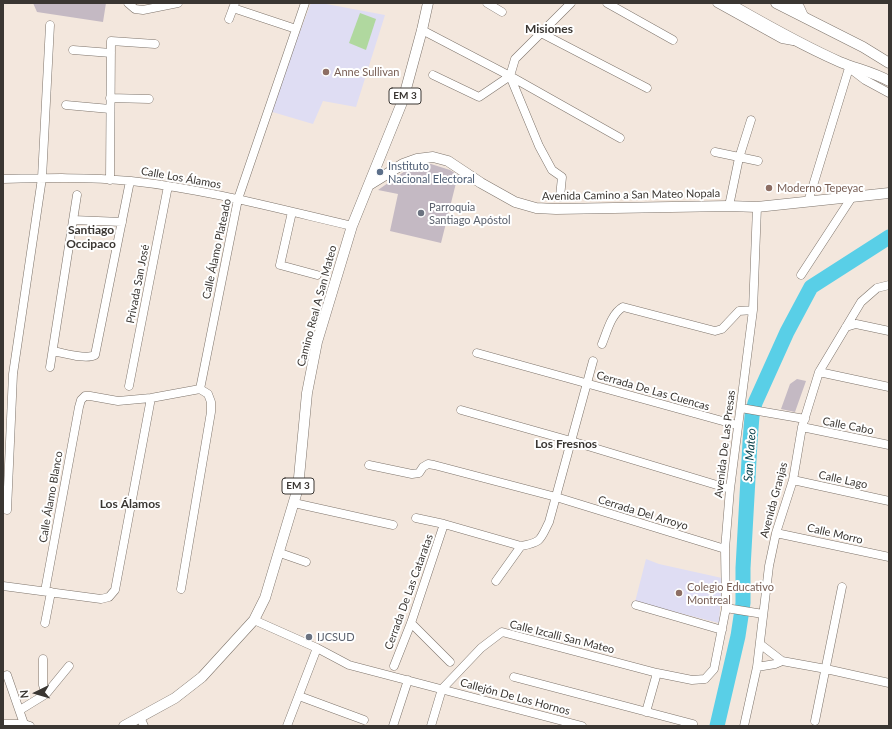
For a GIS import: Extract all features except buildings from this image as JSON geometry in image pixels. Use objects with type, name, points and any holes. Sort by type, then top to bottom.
[{"type":"main road","name":"Camino Real A San Mateo","points":[[124,726],[142,722],[202,677],[254,620],[265,598],[280,553],[298,488],[307,393],[317,342],[352,226],[403,100],[428,3]]},
{"type":"main road","points":[[728,3],[796,41],[841,62],[877,74],[889,81]]},
{"type":"main road","points":[[776,3],[863,47],[889,63]]},
{"type":"main road","name":"Avenida Camino a San Mateo Nopala","points":[[369,185],[403,164],[417,159],[433,157],[448,161],[481,183],[515,202],[536,208],[757,207],[889,193]]},
{"type":"street","points":[[128,3],[135,9],[143,6],[178,3]]},
{"type":"street","name":"Calle Álamo Plateado","points":[[200,389],[238,199],[306,3]]},
{"type":"street","points":[[487,3],[502,12]]},
{"type":"street","points":[[571,3],[515,59],[510,76],[539,146],[552,170],[562,177],[571,177]]},
{"type":"street","points":[[607,3],[673,40]]},
{"type":"street","points":[[717,3],[782,39],[796,41]]},
{"type":"street","points":[[792,3],[800,7],[805,18]]},
{"type":"street","points":[[230,19],[234,6],[296,29]]},
{"type":"street","points":[[7,510],[13,374],[42,178],[50,24]]},
{"type":"street","points":[[422,30],[510,76],[620,138]]},
{"type":"street","points":[[541,33],[647,88]]},
{"type":"street","points":[[110,180],[111,41],[155,44]]},
{"type":"street","points":[[863,47],[889,57]]},
{"type":"street","points":[[73,50],[111,52]]},
{"type":"street","points":[[841,62],[865,80],[889,93]]},
{"type":"street","points":[[808,202],[849,68]]},
{"type":"street","points":[[433,75],[479,97],[510,76]]},
{"type":"street","points":[[110,98],[149,99]]},
{"type":"street","points":[[66,105],[110,109]]},
{"type":"street","points":[[729,206],[739,158],[751,120]]},
{"type":"street","points":[[715,152],[758,161]]},
{"type":"street","points":[[560,197],[562,177]]},
{"type":"street","name":"Calle Los Álamos","points":[[3,178],[110,180],[168,186],[238,199],[352,226]]},
{"type":"street","points":[[53,351],[86,357],[96,355],[130,181]]},
{"type":"street","name":"Privada San José","points":[[129,386],[168,186]]},
{"type":"street","points":[[50,367],[76,195]]},
{"type":"street","points":[[801,275],[852,197]]},
{"type":"street","name":"Avenida De Las Presas","points":[[705,679],[714,669],[722,630],[730,609],[725,549],[730,489],[738,425],[743,409],[753,310],[757,207]]},
{"type":"street","points":[[292,212],[280,265],[316,275]]},
{"type":"street","points":[[73,220],[122,222]]},
{"type":"street","name":"Avenida Granjas","points":[[744,726],[760,644],[760,613],[776,533],[793,480],[804,423],[820,372],[861,302],[877,288],[889,284]]},
{"type":"street","points":[[602,344],[614,315],[623,307],[715,332],[722,329],[739,311],[753,310]]},
{"type":"street","points":[[846,327],[856,324],[889,331]]},
{"type":"street","name":"Cerrada De Las Cuencas","points":[[477,353],[738,425]]},
{"type":"street","points":[[416,518],[444,524],[521,546],[532,544],[540,540],[549,522],[592,361]]},
{"type":"street","points":[[820,372],[889,387]]},
{"type":"street","points":[[3,586],[101,599],[109,597],[115,590],[151,398],[200,389],[208,394],[212,402],[181,588]]},
{"type":"street","name":"Calle Álamo Blanco","points":[[45,622],[48,592],[81,400],[85,396],[118,400],[151,398]]},
{"type":"street","name":"Calle Cabo","points":[[743,409],[758,411],[889,445]]},
{"type":"street","points":[[461,410],[571,441],[730,489]]},
{"type":"street","name":"Cerrada Del Arroyo","points":[[369,465],[412,474],[419,473],[423,467],[428,464],[434,465],[556,497],[725,549]]},
{"type":"street","name":"Calle Lago","points":[[793,480],[889,501]]},
{"type":"street","points":[[294,503],[393,525]]},
{"type":"street","name":"Cerrada De Las Cataratas","points":[[394,666],[411,623],[444,524]]},
{"type":"street","name":"Calle Morro","points":[[776,533],[889,557]]},
{"type":"street","points":[[496,581],[521,546]]},
{"type":"street","points":[[280,553],[306,562]]},
{"type":"street","points":[[815,721],[842,587]]},
{"type":"street","points":[[636,605],[722,630]]},
{"type":"street","points":[[730,609],[760,613]]},
{"type":"street","points":[[254,620],[318,648],[349,665],[442,688],[431,726]]},
{"type":"street","points":[[411,623],[450,662]]},
{"type":"street","name":"Calle Izcalli San Mateo","points":[[442,688],[481,648],[502,632],[657,673],[692,680],[705,679]]},
{"type":"street","points":[[760,644],[782,660],[889,682]]},
{"type":"street","points":[[287,726],[318,648]]},
{"type":"street","points":[[43,659],[43,685],[46,694]]},
{"type":"street","points":[[756,667],[775,664],[782,660]]},
{"type":"street","points":[[20,710],[46,694],[69,666]]},
{"type":"street","points":[[646,712],[657,673]]},
{"type":"street","points":[[3,724],[27,725],[7,675]]},
{"type":"street","points":[[514,677],[693,724]]},
{"type":"street","points":[[393,726],[408,680]]},
{"type":"street","name":"Callejón De Los Hornos","points":[[442,688],[582,726]]},
{"type":"street","points":[[299,696],[364,720]]},
{"type":"shaded area","name":"Anne Sullivan","points":[[311,3],[321,3],[385,15],[356,107],[323,101],[313,124],[269,111]]},
{"type":"shaded area","name":"Colegio Educativo Montreal","points":[[646,559],[659,564],[722,578],[719,623],[635,602]]},
{"type":"green space","points":[[360,13],[376,19],[366,50],[349,43]]},
{"type":"waterway","name":"San Mateo","points":[[717,726],[738,636],[743,603],[743,568],[750,442],[752,416],[755,403],[787,332],[811,287],[889,237]]},
{"type":"place","name":"Anne Sullivan","points":[[326,72]]},
{"type":"place","name":"Instituto Nacional Electoral","points":[[380,172]]},
{"type":"place","name":"Moderno Tepeyac","points":[[769,188]]},
{"type":"place","name":"Parroquia Santiago Apóstol","points":[[421,213]]},
{"type":"place","name":"Colegio Educativo Montreal","points":[[679,593]]},
{"type":"place","name":"IJCSUD","points":[[309,637]]},
{"type":"district","name":"Misiones","points":[[549,29]]},
{"type":"district","name":"Santiago Occipaco","points":[[91,237]]},
{"type":"district","name":"Los Fresnos","points":[[566,444]]},
{"type":"district","name":"Los Álamos","points":[[130,504]]}]
